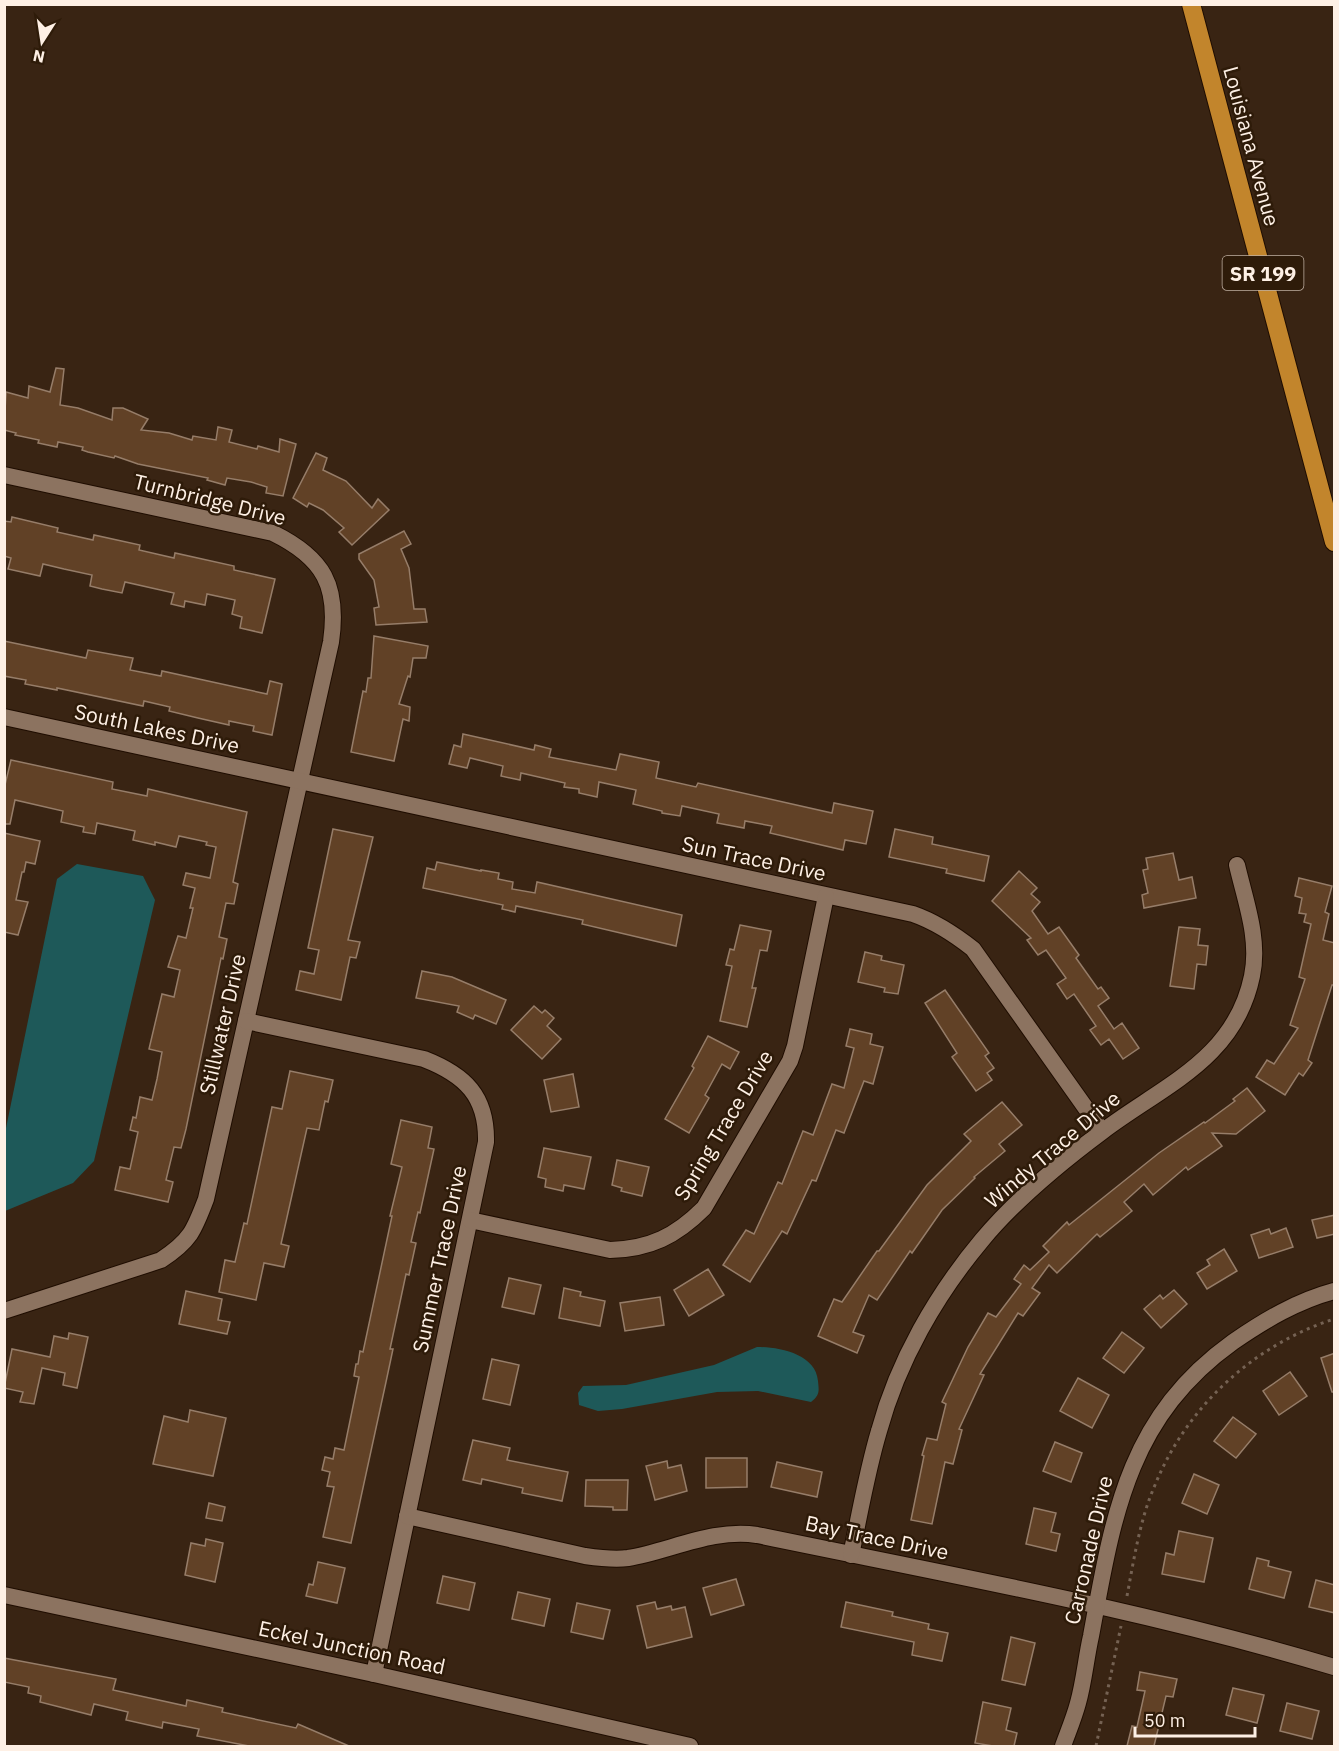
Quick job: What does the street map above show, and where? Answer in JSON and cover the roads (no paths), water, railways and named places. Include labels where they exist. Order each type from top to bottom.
[{"type":"main road","name":"Louisiana Avenue","points":[[1191,4],[1335,542]]},
{"type":"street","name":"Turnbridge Drive","points":[[4,475],[273,533],[295,544],[311,557],[325,576],[333,598],[335,619],[299,782]]},
{"type":"street","name":"South Lakes Drive","points":[[4,717],[299,782]]},
{"type":"street","name":"Sun Trace Drive","points":[[299,782],[930,920],[973,949],[1102,1131]]},
{"type":"street","name":"Stillwater Drive","points":[[4,1311],[161,1260],[180,1247],[195,1230],[206,1199],[299,782]]},
{"type":"street","name":"Windy Trace Drive","points":[[851,1555],[879,1428],[911,1348],[934,1305],[982,1239],[1009,1211],[1102,1131],[1206,1059],[1222,1042],[1236,1021],[1252,975],[1255,954],[1253,933],[1237,864]]},
{"type":"street","name":"Spring Trace Drive","points":[[470,1220],[610,1250],[625,1250],[667,1238],[690,1222],[704,1208],[790,1061],[826,896]]},
{"type":"street","name":"Summer Trace Drive","points":[[246,1021],[424,1059],[447,1068],[460,1077],[478,1098],[486,1125],[486,1142],[374,1674]]},
{"type":"street","name":"Carronade Drive","points":[[1076,1746],[1078,1703],[1118,1505],[1143,1443],[1173,1398],[1214,1356],[1254,1327],[1287,1308],[1335,1292]]},
{"type":"street","name":"Bay Trace Drive","points":[[407,1516],[607,1559],[626,1558],[730,1533],[744,1533],[1096,1606],[1248,1641],[1335,1667]]},
{"type":"street","name":"Eckel Junction Road","points":[[4,1595],[374,1674],[690,1746]]},
{"type":"street","name":"Carronade Drive","points":[[1063,1746],[1078,1703]]},
{"type":"water","points":[[77,864],[143,876],[155,900],[94,1161],[73,1183],[5,1211],[5,1133],[57,879]]},
{"type":"water","points":[[757,1347],[785,1351],[804,1358],[816,1372],[819,1390],[816,1397],[811,1402],[758,1391],[717,1392],[622,1409],[598,1411],[579,1405],[578,1393],[583,1386],[626,1385],[714,1365]]}]
